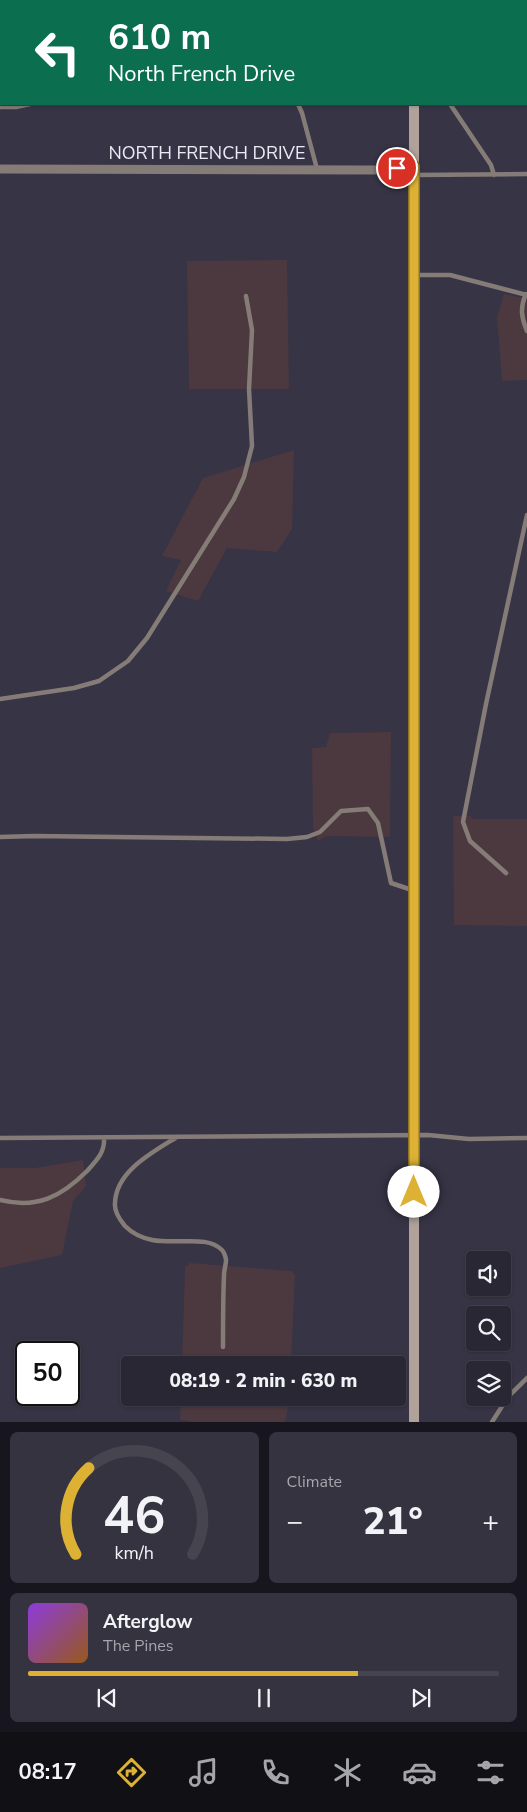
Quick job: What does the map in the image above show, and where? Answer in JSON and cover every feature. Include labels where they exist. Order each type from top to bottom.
[{"type":"main road","points":[[414,105],[412,890],[414,1422]]},
{"type":"street","name":"NORTH FRENCH DRIVE","points":[[0,170],[414,170]]},
{"type":"lane","points":[[0,107],[25,105]]},
{"type":"lane","points":[[298,105],[317,170]]},
{"type":"lane","points":[[451,105],[491,165],[494,175]]},
{"type":"lane","points":[[414,170],[494,175],[527,174]]},
{"type":"lane","points":[[414,275],[450,275],[527,294],[522,303],[522,318],[527,331]]},
{"type":"lane","points":[[0,698],[74,688],[99,680],[128,661],[147,638],[234,500],[244,477],[252,446],[249,389],[252,330],[246,296]]},
{"type":"lane","points":[[506,872],[470,842],[463,822],[527,514]]},
{"type":"lane","points":[[0,838],[34,836],[287,839],[307,837],[320,832],[341,811],[368,809],[378,823],[391,883],[412,890]]},
{"type":"lane","points":[[0,1138],[413,1135],[469,1139],[527,1138]]},
{"type":"lane","points":[[178,1136],[129,1172],[119,1183],[114,1207],[121,1222],[141,1237],[155,1242],[208,1243],[222,1250],[226,1259],[224,1272],[223,1347]]},
{"type":"lane","points":[[0,1200],[34,1203],[58,1195],[75,1183],[98,1159],[104,1147],[104,1138]]},
{"type":"lane","points":[[492,1422],[508,1397],[527,1378]]},
{"type":"shaded area","points":[[287,260],[289,389],[189,389],[187,261]]},
{"type":"shaded area","points":[[504,294],[527,299],[527,380],[502,381],[497,317]]},
{"type":"shaded area","points":[[294,450],[292,529],[277,552],[227,548],[198,601],[166,591],[181,560],[162,556],[203,478]]},
{"type":"shaded area","points":[[391,732],[390,837],[326,836],[318,841],[313,828],[312,748],[326,747],[330,733]]},
{"type":"shaded area","points":[[453,816],[470,816],[473,819],[527,819],[527,926],[454,925]]},
{"type":"shaded area","points":[[83,1160],[86,1186],[73,1201],[62,1255],[0,1268],[0,1168],[35,1168]]},
{"type":"shaded area","points":[[190,1263],[291,1271],[295,1275],[291,1356],[182,1356],[185,1267]]},
{"type":"shaded area","points":[[181,1406],[288,1406],[285,1422],[193,1422],[180,1420]]},
{"type":"route","points":[[397,168],[414,166],[412,890],[414,1192]]}]
